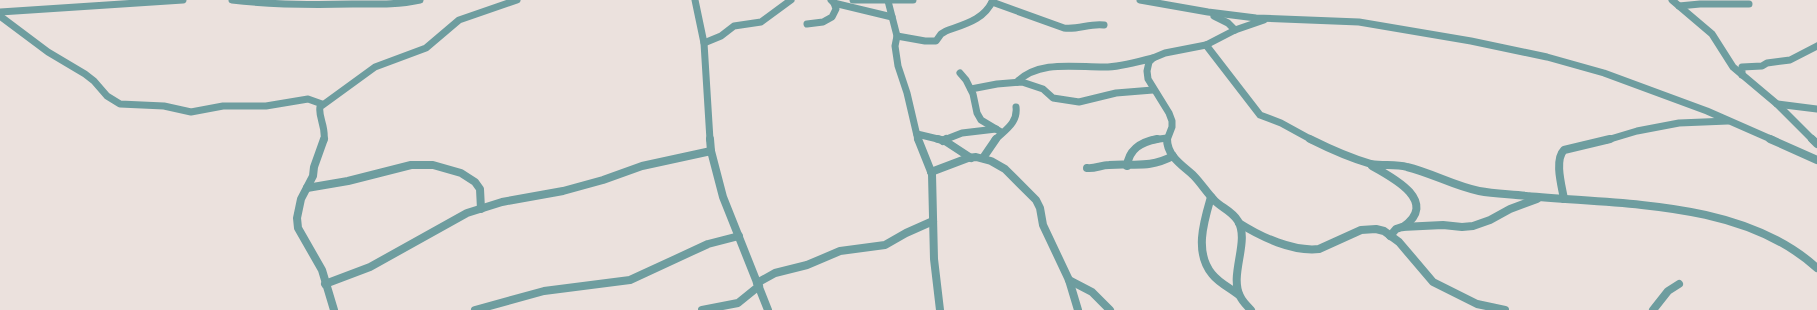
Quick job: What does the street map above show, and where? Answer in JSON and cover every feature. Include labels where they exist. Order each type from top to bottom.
[{"type":"street","points":[[0,12],[183,0]]},
{"type":"street","points":[[232,0],[301,6],[420,0]]},
{"type":"street","points":[[334,310],[322,270],[298,228],[298,210],[301,199],[313,176],[314,167],[324,139],[323,120],[319,112],[322,104],[375,67],[426,48],[459,20],[518,0]]},
{"type":"street","points":[[695,0],[704,42],[711,151],[723,197],[768,310]]},
{"type":"street","points":[[704,42],[721,36],[734,26],[761,22],[791,0]]},
{"type":"street","points":[[853,0],[913,0]]},
{"type":"street","points":[[1140,0],[1204,11],[1268,19],[1359,22],[1464,39],[1529,53],[1598,72],[1731,121],[1817,160]]},
{"type":"street","points":[[1672,0],[1712,34],[1728,62],[1777,104],[1817,144]]},
{"type":"street","points":[[888,1],[897,36],[895,55],[919,144],[931,172],[937,292],[940,310]]},
{"type":"street","points":[[897,36],[925,41],[936,41],[941,34],[946,31],[980,17],[992,1],[1020,11],[1046,23],[1066,28],[1076,29],[1093,23],[1104,25]]},
{"type":"street","points":[[832,2],[892,17]]},
{"type":"street","points":[[807,24],[821,23],[830,20],[836,8],[832,2]]},
{"type":"street","points":[[1679,6],[1700,4],[1749,4]]},
{"type":"street","points":[[1204,11],[1228,23],[1235,30]]},
{"type":"street","points":[[0,16],[48,52],[86,74],[107,96],[120,104],[164,106],[191,112],[223,106],[266,106],[308,99],[322,104]]},
{"type":"street","points":[[1017,82],[1024,74],[1039,69],[1108,67],[1153,58],[1165,53],[1190,50],[1206,45],[1235,30],[1268,19]]},
{"type":"street","points":[[1206,45],[1260,115],[1281,123],[1342,155],[1368,164],[1397,180],[1414,199],[1417,208],[1412,221],[1396,229],[1390,236]]},
{"type":"street","points":[[1742,75],[1742,66],[1762,66],[1767,63],[1790,60],[1817,46]]},
{"type":"street","points":[[1153,58],[1149,62],[1147,74],[1148,81],[1172,120],[1173,127],[1168,138],[1168,146],[1173,156],[1179,164],[1199,181],[1211,197],[1234,214],[1239,223],[1242,236],[1237,278],[1240,295]]},
{"type":"street","points":[[960,73],[971,90],[981,120],[998,131]]},
{"type":"street","points":[[971,90],[997,84],[1017,82],[1034,86],[1045,91],[1054,98],[1079,102],[1116,93],[1153,90]]},
{"type":"street","points":[[1777,104],[1817,109]]},
{"type":"street","points":[[944,140],[961,133],[998,131],[1015,121],[1017,114],[1016,107]]},
{"type":"street","points":[[1564,199],[1559,164],[1561,153],[1564,150],[1598,143],[1637,131],[1679,123],[1731,121]]},
{"type":"street","points":[[983,158],[998,131]]},
{"type":"street","points":[[917,134],[944,140],[972,158]]},
{"type":"street","points":[[1127,166],[1128,156],[1138,145],[1168,138]]},
{"type":"street","points":[[326,284],[370,267],[412,245],[457,217],[481,208],[502,202],[563,191],[603,180],[642,166],[711,151]]},
{"type":"street","points":[[1087,168],[1094,169],[1105,165],[1127,166],[1155,164],[1173,156]]},
{"type":"street","points":[[931,172],[972,158],[983,158],[1005,169],[1036,200],[1040,208],[1046,233],[1069,280],[1078,310]]},
{"type":"street","points":[[307,188],[361,179],[404,166],[428,164],[442,166],[457,172],[477,184],[479,187],[481,208]]},
{"type":"street","points":[[1368,164],[1406,167],[1479,191],[1542,198],[1596,199],[1634,203],[1716,217],[1766,235],[1794,250],[1817,268]]},
{"type":"street","points":[[1211,197],[1202,235],[1203,259],[1213,275],[1240,295],[1251,310]]},
{"type":"street","points":[[1402,227],[1438,225],[1466,227],[1490,220],[1510,209],[1532,200],[1542,198]]},
{"type":"street","points":[[702,310],[738,303],[758,285],[775,273],[807,265],[840,251],[885,245],[906,233],[933,221]]},
{"type":"street","points":[[1239,223],[1264,236],[1314,250],[1367,229],[1382,231],[1390,236],[1416,262],[1433,283],[1474,303],[1505,310]]},
{"type":"street","points":[[475,310],[544,291],[630,280],[708,244],[739,236]]},
{"type":"street","points":[[1069,280],[1090,289],[1102,299],[1110,310]]},
{"type":"street","points":[[1653,310],[1668,291],[1679,284]]}]
